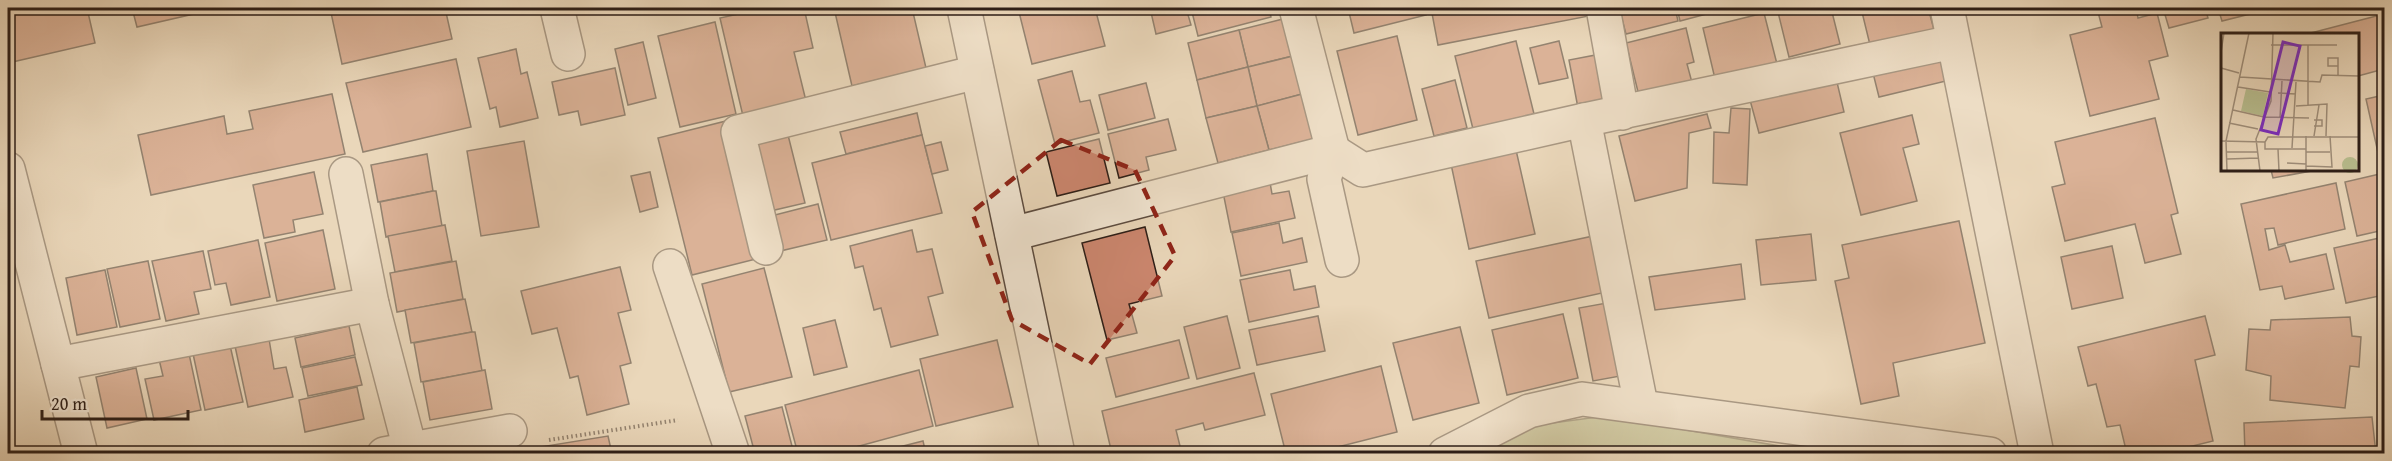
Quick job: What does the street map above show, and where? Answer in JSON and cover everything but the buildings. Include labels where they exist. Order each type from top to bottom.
[{"type":"street","points":[[557,8],[568,54]]},
{"type":"street","points":[[963,8],[1058,453]]},
{"type":"street","points":[[1296,8],[1333,152],[1324,178],[1342,260]]},
{"type":"street","points":[[1603,8],[1622,112]]},
{"type":"street","points":[[1947,8],[2037,453]]},
{"type":"street","points":[[1012,234],[1333,152],[1363,170],[1584,120],[1953,42]]},
{"type":"street","points":[[766,248],[738,132],[977,72]]},
{"type":"street","points":[[1584,120],[1641,405]]},
{"type":"street","points":[[8,169],[81,453]]},
{"type":"street","points":[[346,174],[372,304],[397,451],[510,431]]},
{"type":"street","points":[[670,266],[733,453]]},
{"type":"street","points":[[58,364],[372,304]]},
{"type":"street","points":[[1445,453],[1529,411],[1582,399],[1990,453]]},
{"type":"path","points":[[510,431],[531,443],[720,412]]},
{"type":"highlighted area","points":[[1061,140],[1135,170],[1175,256],[1090,364],[1012,320],[972,212]]},
{"type":"green space","points":[[1605,416],[1820,453],[1484,454],[1530,426]]}]
